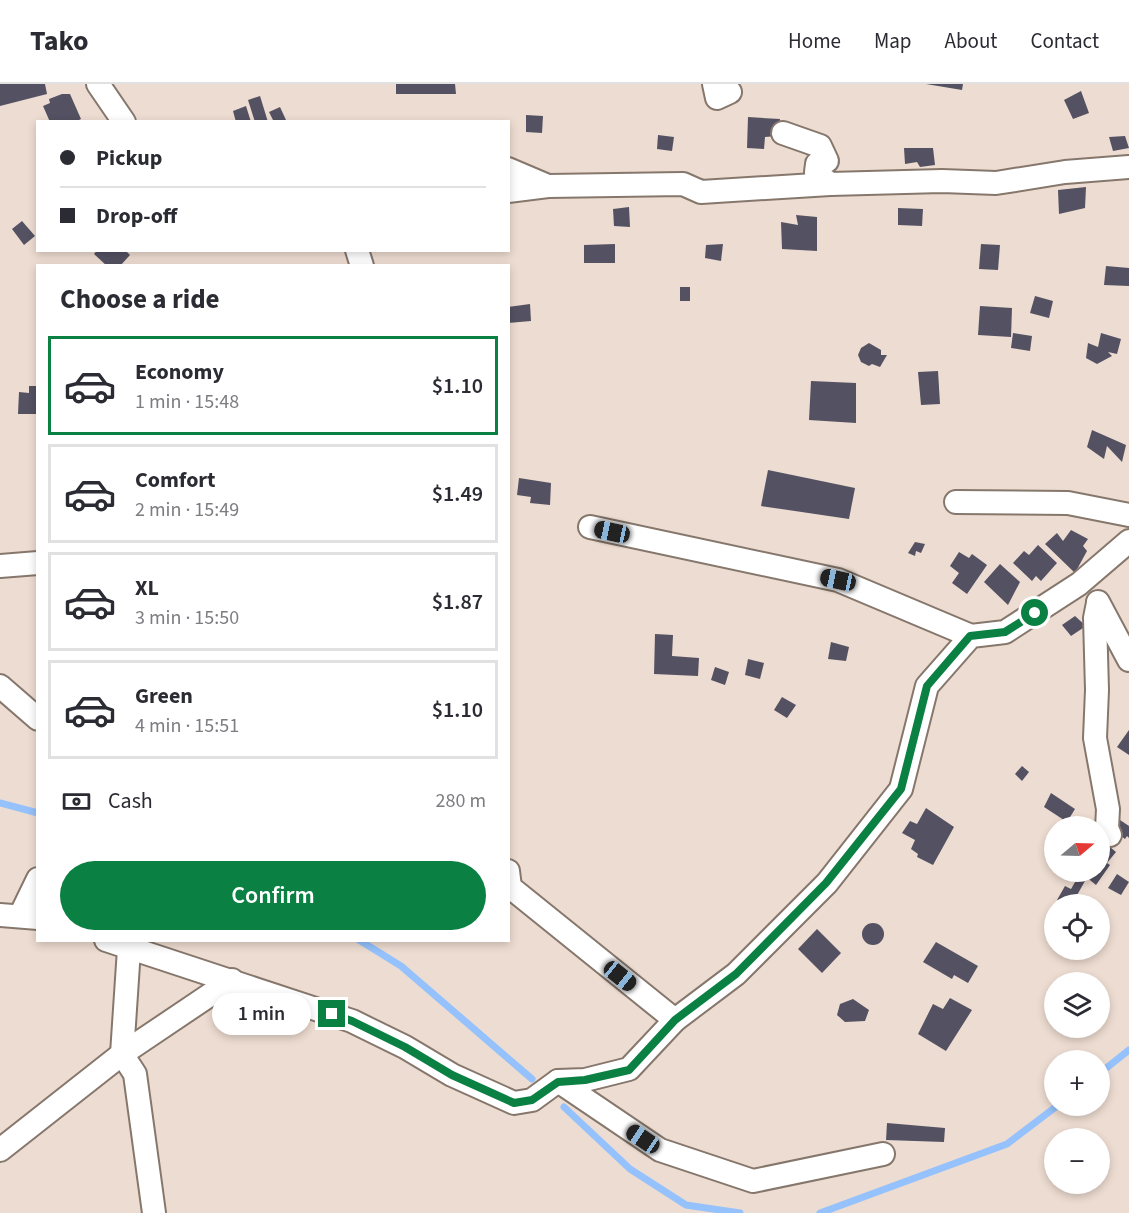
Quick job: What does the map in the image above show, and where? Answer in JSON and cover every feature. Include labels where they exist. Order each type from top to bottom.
[{"type":"street","points":[[98,84],[123,120]]},
{"type":"street","points":[[783,133],[820,147],[827,161],[817,164],[816,172],[830,184]]},
{"type":"street","points":[[510,191],[548,186],[683,184],[701,192],[830,184],[942,181],[996,183],[1065,172],[1129,168]]},
{"type":"street","points":[[510,170],[548,186]]},
{"type":"street","points":[[956,502],[1068,503],[1129,515]]},
{"type":"street","points":[[590,527],[838,580],[970,636],[1005,632],[1079,584],[1122,547]]},
{"type":"street","points":[[1108,816],[1095,738],[1097,690],[1095,618],[1099,589],[1122,547]]},
{"type":"street","points":[[0,566],[36,563]]},
{"type":"street","points":[[1098,603],[1129,660]]},
{"type":"street","points":[[111,942],[352,1021],[405,1047],[452,1075],[514,1103],[532,1100],[558,1082],[585,1080],[629,1070],[675,1020],[736,974],[826,883],[901,789],[927,686],[970,636]]},
{"type":"street","points":[[0,686],[36,717]]},
{"type":"street","points":[[19,916],[36,883]]},
{"type":"street","points":[[510,883],[675,1020]]},
{"type":"street","points":[[129,949],[122,1054],[135,1074],[154,1213]]},
{"type":"street","points":[[0,1150],[122,1054],[232,980]]},
{"type":"street","points":[[558,1082],[660,1150],[753,1181],[883,1154]]},
{"type":"building","points":[[0,84],[45,84],[47,94],[0,106]]},
{"type":"building","points":[[396,84],[455,84],[456,94],[396,94]]},
{"type":"building","points":[[926,84],[963,84],[962,90]]},
{"type":"building","points":[[1081,91],[1089,113],[1073,119],[1064,100]]},
{"type":"building","points":[[62,94],[70,94],[81,119],[49,120],[43,106],[50,103],[49,99]]},
{"type":"building","points":[[260,96],[267,120],[254,120],[248,100]]},
{"type":"building","points":[[246,106],[250,120],[235,120],[233,111]]},
{"type":"building","points":[[280,107],[286,120],[273,120],[269,112]]},
{"type":"building","points":[[526,115],[543,116],[542,133],[526,132]]},
{"type":"building","points":[[748,117],[780,119],[778,136],[765,137],[764,149],[747,148]]},
{"type":"building","points":[[658,135],[674,137],[672,151],[657,149]]},
{"type":"building","points":[[1125,136],[1129,148],[1113,151],[1109,137]]},
{"type":"building","points":[[904,148],[933,148],[935,165],[920,167],[917,162],[905,164]]},
{"type":"building","points":[[1086,187],[1085,208],[1059,214],[1058,190]]},
{"type":"building","points":[[629,207],[630,227],[614,226],[613,209]]},
{"type":"building","points":[[898,208],[923,209],[922,226],[898,225]]},
{"type":"building","points":[[796,215],[817,217],[817,251],[782,249],[781,222],[798,225]]},
{"type":"building","points":[[22,221],[35,236],[24,245],[12,229]]},
{"type":"building","points":[[615,244],[615,263],[584,263],[584,245]]},
{"type":"building","points":[[723,244],[721,261],[705,258],[706,245]]},
{"type":"building","points":[[981,244],[1000,245],[998,270],[979,269]]},
{"type":"building","points":[[96,252],[127,252],[130,255],[122,264],[105,264],[94,254]]},
{"type":"building","points":[[1106,266],[1129,268],[1129,286],[1104,285]]},
{"type":"building","points":[[680,287],[690,287],[690,301],[680,301]]},
{"type":"building","points":[[1035,296],[1053,301],[1049,318],[1030,313]]},
{"type":"building","points":[[530,304],[531,321],[510,323],[510,307]]},
{"type":"building","points":[[980,306],[1012,308],[1011,337],[978,335]]},
{"type":"building","points":[[1013,333],[1032,336],[1030,351],[1011,348]]},
{"type":"building","points":[[1101,333],[1121,339],[1117,354],[1108,352],[1112,356],[1097,364],[1086,358],[1088,343],[1098,347]]},
{"type":"building","points":[[869,343],[881,350],[881,355],[887,355],[880,367],[872,364],[869,366],[861,362],[858,355],[861,348]]},
{"type":"building","points":[[938,371],[940,404],[921,405],[918,372]]},
{"type":"building","points":[[811,381],[856,383],[856,423],[809,420]]},
{"type":"building","points":[[29,386],[36,386],[36,414],[18,414],[19,392],[29,393]]},
{"type":"building","points":[[1092,430],[1126,445],[1122,462],[1107,446],[1104,459],[1087,447]]},
{"type":"building","points":[[768,470],[855,488],[849,519],[761,506]]},
{"type":"building","points":[[519,478],[551,483],[550,505],[530,503],[531,497],[517,495]]},
{"type":"building","points":[[1071,530],[1088,539],[1083,546],[1087,551],[1075,573],[1045,544],[1057,533],[1063,541]]},
{"type":"building","points":[[915,542],[925,544],[921,553],[916,551],[915,556],[908,553]]},
{"type":"building","points":[[1038,545],[1057,563],[1041,581],[1036,576],[1032,581],[1013,563],[1024,551],[1029,555]]},
{"type":"building","points":[[959,552],[969,558],[972,554],[987,565],[967,594],[952,583],[959,573],[950,566]]},
{"type":"building","points":[[1000,564],[1020,582],[1008,605],[984,582]]},
{"type":"building","points":[[1075,616],[1086,626],[1071,636],[1062,625]]},
{"type":"building","points":[[655,634],[673,635],[672,656],[699,658],[698,676],[654,674]]},
{"type":"building","points":[[831,642],[849,647],[846,661],[828,659]]},
{"type":"building","points":[[748,659],[764,663],[760,679],[745,675]]},
{"type":"building","points":[[715,667],[729,672],[725,685],[711,680]]},
{"type":"building","points":[[782,697],[796,705],[787,718],[774,710]]},
{"type":"building","points":[[1129,730],[1129,755],[1117,747]]},
{"type":"building","points":[[1022,766],[1029,772],[1022,781],[1015,774]]},
{"type":"building","points":[[1051,793],[1075,809],[1071,816],[1058,816],[1044,807]]},
{"type":"building","points":[[926,808],[954,827],[933,865],[917,857],[918,854],[911,849],[915,840],[902,833],[910,821],[917,824]]},
{"type":"building","points":[[1120,820],[1129,826],[1129,838],[1127,836],[1125,839],[1113,830]]},
{"type":"building","points":[[1110,847],[1116,852],[1110,859]]},
{"type":"building","points":[[1117,874],[1129,882],[1121,895],[1108,888]]},
{"type":"building","points":[[1075,882],[1084,882],[1078,894],[1060,894],[1065,886],[1071,889]]},
{"type":"building","points":[[873,923],[881,926],[884,934],[881,942],[873,945],[865,942],[862,934],[865,926]]},
{"type":"building","points":[[817,929],[841,953],[822,973],[798,949]]},
{"type":"building","points":[[936,942],[978,966],[968,983],[954,975],[952,979],[923,962]]},
{"type":"building","points":[[950,998],[972,1010],[946,1051],[918,1034],[933,1004],[943,1009]]},
{"type":"building","points":[[853,999],[869,1010],[865,1021],[845,1022],[837,1015],[840,1004]]},
{"type":"building","points":[[887,1123],[945,1128],[944,1142],[886,1140]]},
{"type":"waterway","points":[[0,803],[36,812]]},
{"type":"waterway","points":[[362,942],[401,966],[532,1079]]},
{"type":"waterway","points":[[1110,1065],[1129,1050]]},
{"type":"waterway","points":[[564,1107],[630,1169],[686,1205],[740,1213]]},
{"type":"waterway","points":[[820,1213],[1007,1144],[1044,1116]]},
{"type":"route","points":[[332,1014],[352,1021],[405,1047],[452,1075],[514,1103],[532,1100],[558,1082],[585,1080],[629,1070],[675,1020],[736,974],[839,868],[901,789],[927,686],[970,636],[1005,632],[1035,613]]}]
